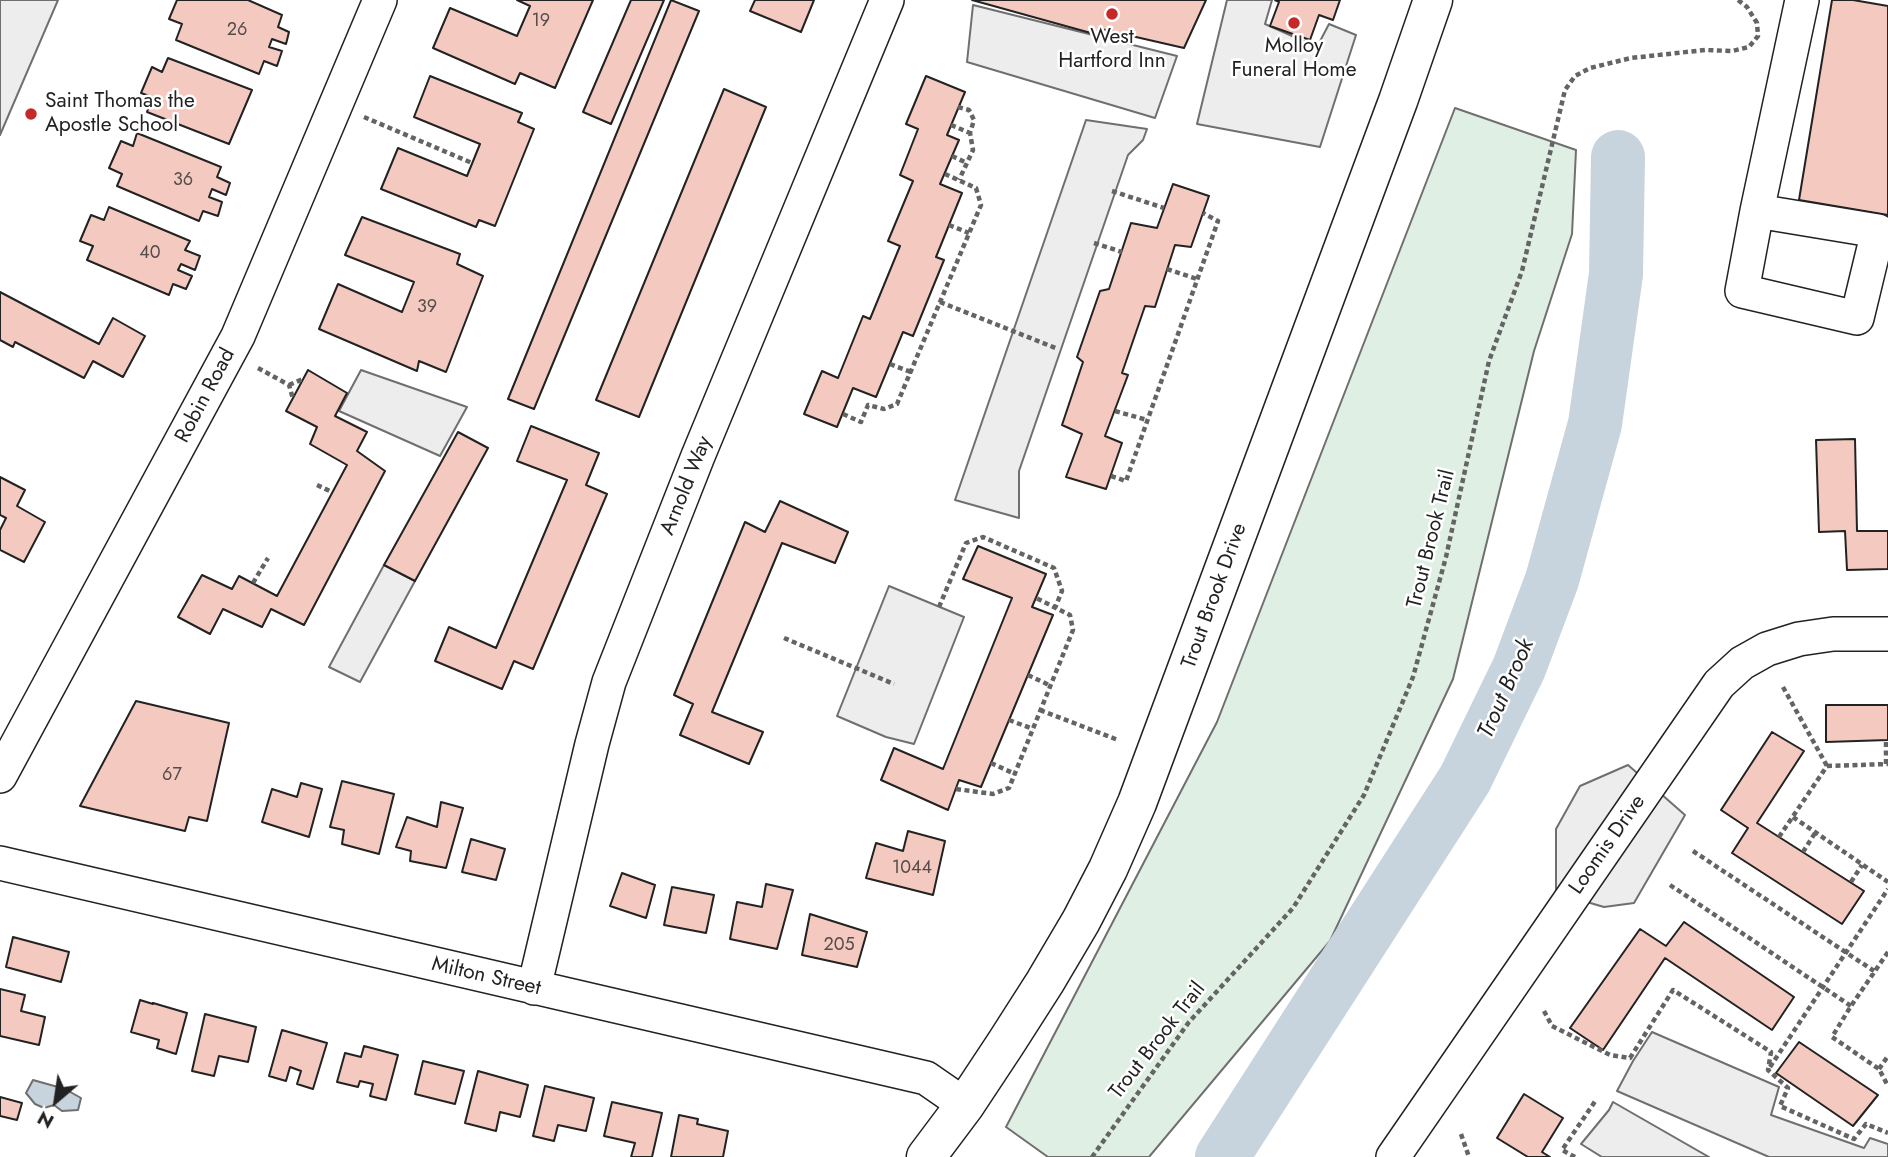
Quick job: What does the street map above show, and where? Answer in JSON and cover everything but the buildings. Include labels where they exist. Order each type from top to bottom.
[{"type":"main road","name":"Trout Brook Drive","points":[[926,1157],[1006,1043],[1080,921],[1108,869],[1137,803],[1433,0]]},
{"type":"street","name":"Robin Road","points":[[0,776],[238,336],[380,0]]},
{"type":"street","name":"Arnold Way","points":[[534,988],[608,682],[698,456],[887,0]]},
{"type":"street","points":[[1757,211],[1883,232],[1857,318],[1742,291],[1757,211],[1802,0]]},
{"type":"street","name":"Loomis Drive","points":[[1393,1157],[1719,684],[1742,663],[1767,649],[1799,639],[1833,634],[1888,634]]},
{"type":"street","name":"Milton Street","points":[[0,863],[926,1078],[965,1105]]},
{"type":"path","name":"Trout Brook Trail","points":[[1092,1157],[1189,1022],[1293,908],[1364,795],[1413,677],[1446,557],[1489,362],[1522,271],[1565,90],[1575,76],[1590,68],[1631,58],[1705,50],[1732,51],[1749,47],[1758,36],[1757,23],[1746,6],[1738,0]]},
{"type":"path","points":[[958,107],[969,110],[974,120],[970,133],[973,149],[960,180]]},
{"type":"path","points":[[363,117],[472,163]]},
{"type":"path","points":[[951,125],[970,133]]},
{"type":"path","points":[[952,156],[967,163]]},
{"type":"path","points":[[843,414],[861,422],[868,405],[884,409],[897,404],[911,372],[981,205],[976,188],[945,174]]},
{"type":"path","points":[[1112,191],[1164,208]]},
{"type":"path","points":[[1111,475],[1126,481],[1218,220],[1203,213]]},
{"type":"path","points":[[948,225],[969,233]]},
{"type":"path","points":[[1094,243],[1122,252]]},
{"type":"path","points":[[1167,269],[1197,279]]},
{"type":"path","points":[[940,302],[1058,349]]},
{"type":"path","points":[[890,363],[911,372]]},
{"type":"path","points":[[258,368],[289,385],[293,399]]},
{"type":"path","points":[[289,385],[303,379]]},
{"type":"path","points":[[1115,411],[1147,420]]},
{"type":"path","points":[[317,485],[332,492]]},
{"type":"path","points":[[939,607],[966,543],[983,537],[1054,568],[1062,591],[1055,608]]},
{"type":"path","points":[[253,583],[268,558]]},
{"type":"path","points":[[956,789],[993,794],[1009,788],[1015,774],[1073,629],[1070,615],[1035,598]]},
{"type":"path","points":[[784,638],[894,684]]},
{"type":"path","points":[[1028,675],[1051,685]]},
{"type":"path","points":[[1783,687],[1827,766]]},
{"type":"path","points":[[1040,710],[1118,740]]},
{"type":"path","points":[[1009,720],[1033,729]]},
{"type":"path","points":[[1827,766],[1887,764],[1886,740]]},
{"type":"path","points":[[991,763],[1015,774]]},
{"type":"path","points":[[1779,837],[1827,766]]},
{"type":"path","points":[[1793,817],[1888,882]]},
{"type":"path","points":[[1803,852],[1815,833]]},
{"type":"path","points":[[1693,851],[1874,971]]},
{"type":"path","points":[[1851,882],[1862,865]]},
{"type":"path","points":[[1670,885],[1851,1006]]},
{"type":"path","points":[[1768,1070],[1888,889]]},
{"type":"path","points":[[1888,952],[1832,1037],[1879,1069],[1888,1086]]},
{"type":"path","points":[[1544,1011],[1552,1026],[1610,1055],[1630,1058],[1673,990],[1771,1052],[1768,1070]]},
{"type":"path","points":[[1879,1069],[1888,1056]]},
{"type":"path","points":[[1768,1070],[1788,1088],[1780,1106],[1854,1139],[1866,1124],[1888,1133]]},
{"type":"path","points":[[1575,1157],[1562,1150],[1595,1100]]},
{"type":"path","points":[[1461,1134],[1469,1157]]},
{"type":"green space","points":[[1455,108],[1576,150],[1572,234],[1534,351],[1453,679],[1330,941],[1149,1157],[1048,1157],[1006,1127],[1217,722]]},
{"type":"shaded area","points":[[0,0],[58,0],[0,135]]},
{"type":"shaded area","points":[[1227,0],[1272,0],[1265,24],[1317,47],[1329,24],[1356,35],[1320,147],[1197,124]]},
{"type":"shaded area","points":[[973,5],[1177,56],[1155,118],[967,62]]},
{"type":"shaded area","points":[[1086,120],[1147,129],[1143,140],[1128,155],[1019,471],[1019,518],[955,500]]},
{"type":"shaded area","points":[[361,370],[467,407],[440,456],[339,411]]},
{"type":"shaded area","points":[[384,565],[415,581],[360,682],[329,667]]},
{"type":"shaded area","points":[[889,586],[964,617],[914,744],[886,737],[837,716]]},
{"type":"shaded area","points":[[1628,765],[1685,815],[1634,903],[1604,907],[1556,893],[1556,829],[1580,786]]},
{"type":"shaded area","points":[[1652,1032],[1779,1087],[1771,1115],[1864,1148],[1870,1138],[1888,1144],[1888,1157],[1769,1157],[1617,1091]]},
{"type":"shaded area","points":[[33,1080],[65,1089],[81,1098],[78,1110],[62,1111],[54,1105],[44,1108],[35,1104],[26,1093]]},
{"type":"shaded area","points":[[1613,1102],[1709,1157],[1602,1157],[1581,1144]]},
{"type":"waterway","name":"Trout Brook","points":[[1222,1157],[1465,779],[1519,668],[1552,580],[1595,424],[1616,274],[1618,157]]},
{"type":"place","name":"West Hartford Inn","points":[[1112,14]]},
{"type":"place","name":"Molloy Funeral Home","points":[[1294,23]]},
{"type":"place","name":"Saint Thomas the Apostle School","points":[[31,114]]}]
